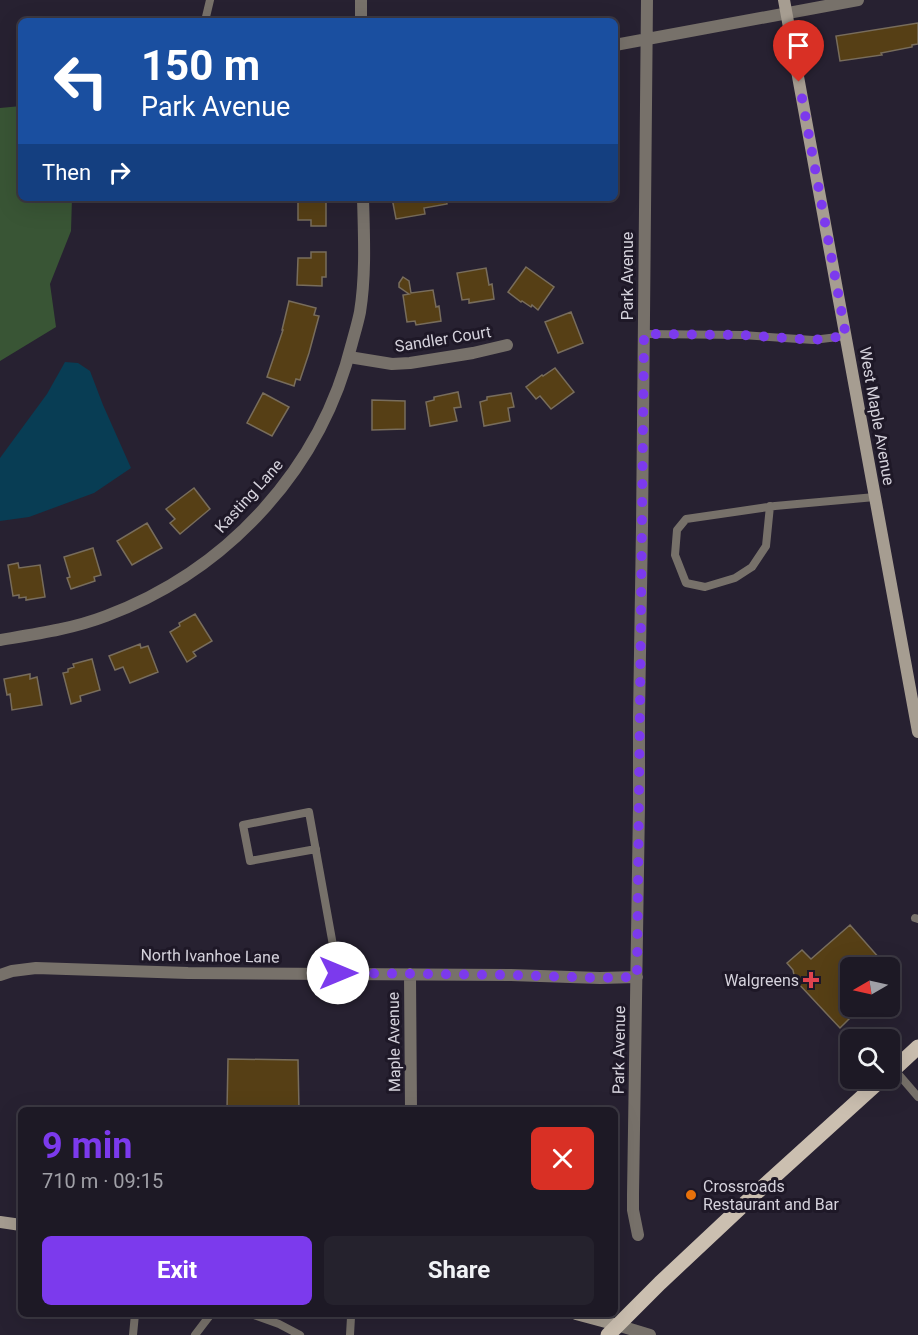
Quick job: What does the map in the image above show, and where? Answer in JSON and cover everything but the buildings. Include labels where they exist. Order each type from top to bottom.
[{"type":"main road","name":"West Maple Avenue","points":[[784,0],[918,732]]},
{"type":"main road","points":[[900,1063],[918,1047]]},
{"type":"main road","points":[[583,1317],[613,1330],[756,1193],[871,1089]]},
{"type":"main road","points":[[0,1222],[18,1225]]},
{"type":"street","points":[[361,0],[361,18]]},
{"type":"street","name":"Park Avenue","points":[[638,1235],[633,1210],[633,1194],[647,0]]},
{"type":"street","points":[[618,44],[858,0]]},
{"type":"street","name":"Kasting Lane","points":[[0,640],[49,632],[104,617],[170,586],[213,557],[250,525],[290,479],[313,443],[330,409],[349,357],[360,313],[364,268],[363,201]]},
{"type":"street","name":"Sandler Court","points":[[349,357],[392,364],[410,363],[507,345]]},
{"type":"street","name":"North Ivanhoe Lane","points":[[0,975],[36,968],[188,973],[637,977]]},
{"type":"street","name":"Maple Avenue","points":[[410,974],[411,1107]]},
{"type":"street","points":[[613,1330],[650,1335]]},
{"type":"lane","points":[[206,18],[210,0]]},
{"type":"lane","points":[[644,334],[742,335],[813,340],[846,336]]},
{"type":"lane","points":[[770,506],[766,546],[752,567],[735,578],[705,587],[686,583],[675,555],[677,530],[686,519],[770,506],[875,497]]},
{"type":"lane","points":[[316,849],[250,861],[243,825],[309,812],[316,849],[338,973]]},
{"type":"lane","points":[[900,1082],[918,1097]]},
{"type":"lane","points":[[134,1335],[135,1317]]},
{"type":"lane","points":[[195,1335],[209,1317]]},
{"type":"lane","points":[[259,1317],[300,1335]]},
{"type":"lane","points":[[350,1335],[351,1317]]},
{"type":"green space","points":[[18,106],[18,201],[72,201],[71,231],[50,284],[56,327],[0,361],[0,108]]},
{"type":"water","points":[[65,362],[78,363],[90,371],[131,468],[94,493],[29,517],[0,521],[0,458],[47,394]]},
{"type":"place","name":"Walgreens","points":[[811,980]]},
{"type":"place","name":"Crossroads Restaurant and Bar","points":[[691,1195]]},
{"type":"route","points":[[338,973],[637,977],[644,334],[742,335],[813,340],[846,336],[799,82]]}]
